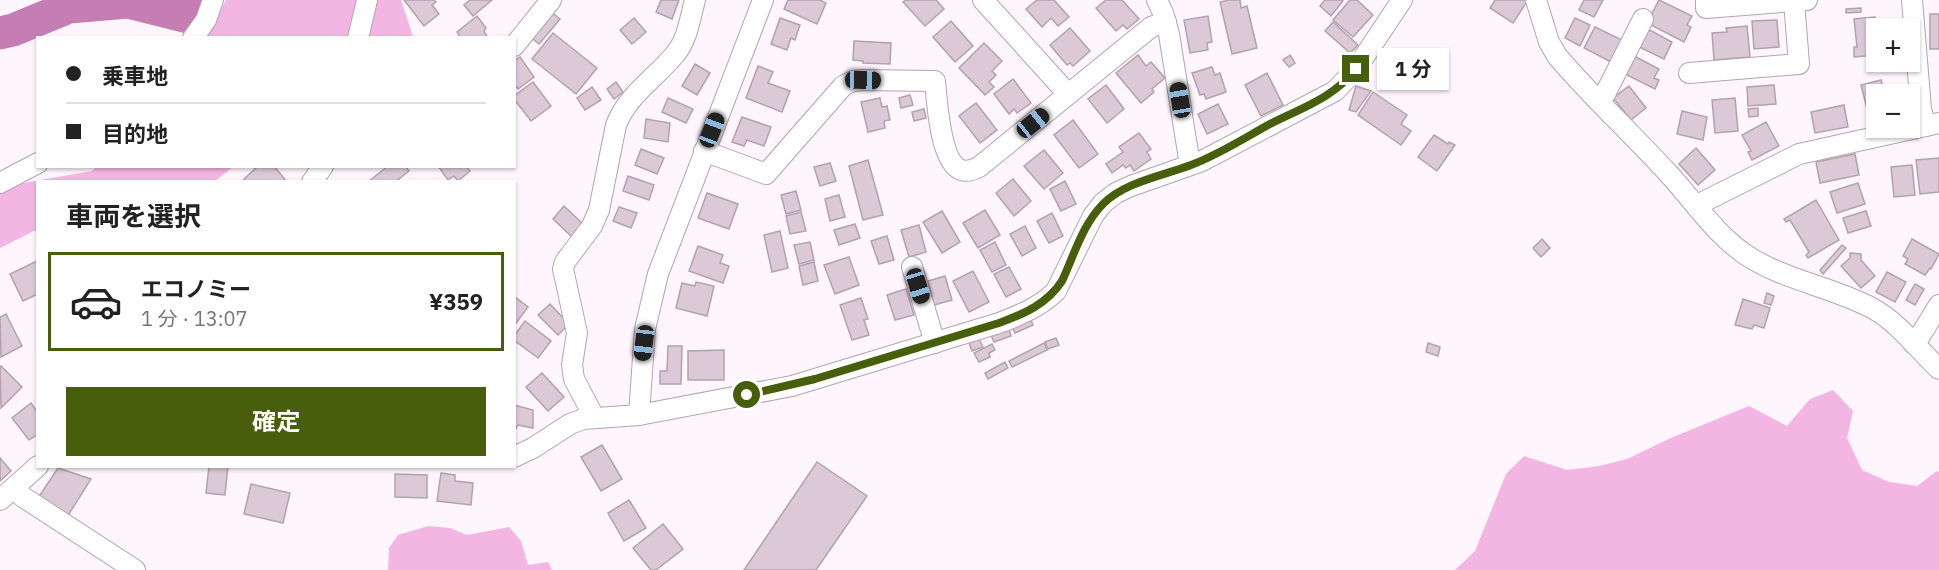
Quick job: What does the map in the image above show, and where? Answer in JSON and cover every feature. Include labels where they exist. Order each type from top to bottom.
[{"type":"street","points":[[194,36],[206,20],[213,0]]},
{"type":"street","points":[[358,36],[367,0]]},
{"type":"street","points":[[516,44],[551,0]]},
{"type":"street","points":[[594,417],[572,372],[577,333],[564,276],[565,262],[592,226],[599,210],[615,125],[620,113],[627,102],[682,44],[695,0]]},
{"type":"street","points":[[639,415],[644,339],[653,292],[667,248],[763,0]]},
{"type":"street","points":[[983,0],[1068,94]]},
{"type":"street","points":[[1157,0],[1166,22],[1190,165]]},
{"type":"street","points":[[516,455],[533,448],[570,424],[594,417],[639,415],[792,386],[1012,318],[1047,299],[1062,281],[1089,223],[1103,203],[1131,186],[1190,165],[1335,91],[1356,69],[1402,0]]},
{"type":"street","points":[[1536,0],[1549,42],[1557,56],[1668,172],[1727,240],[1746,255],[1767,266],[1874,309],[1897,327],[1939,369]]},
{"type":"street","points":[[1689,73],[1799,64],[1801,0],[1706,8],[1706,0]]},
{"type":"street","points":[[1697,207],[1798,154],[1932,124],[1921,109],[1912,0]]},
{"type":"street","points":[[1599,101],[1604,96],[1643,19]]},
{"type":"street","points":[[704,151],[766,174],[843,86],[853,81],[863,80],[935,81],[940,129],[948,155],[952,164],[960,170],[970,171],[979,167],[1151,27],[1166,22]]},
{"type":"street","points":[[0,183],[36,164]]},
{"type":"street","points":[[912,267],[935,343]]},
{"type":"street","points":[[1913,343],[1920,336],[1939,305]]},
{"type":"street","points":[[8,494],[36,468]]},
{"type":"street","points":[[8,494],[23,497],[135,570]]},
{"type":"shaded area","points":[[226,0],[401,0],[413,36],[205,36]]},
{"type":"shaded area","points":[[95,168],[232,168],[216,180],[41,180],[92,171]]},
{"type":"shaded area","points":[[36,181],[36,231],[0,248],[0,193],[18,184]]},
{"type":"shaded area","points":[[1833,390],[1853,411],[1847,438],[1862,470],[1889,482],[1917,486],[1937,471],[1939,472],[1939,570],[1455,570],[1475,551],[1506,474],[1524,456],[1567,470],[1599,466],[1627,459],[1673,437],[1749,406],[1787,426],[1810,399]]},
{"type":"shaded area","points":[[428,526],[450,528],[467,535],[509,527],[521,541],[528,565],[548,562],[552,570],[388,570],[389,548],[398,535]]},
{"type":"building","points":[[404,0],[434,0],[436,2],[432,5],[439,14],[424,26]]},
{"type":"building","points":[[470,0],[492,0],[473,16],[464,5]]},
{"type":"building","points":[[661,0],[679,0],[672,19],[656,12]]},
{"type":"building","points":[[788,0],[820,0],[826,3],[817,24],[784,9]]},
{"type":"building","points":[[906,0],[936,0],[944,9],[925,26],[903,2]]},
{"type":"building","points":[[1037,0],[1054,0],[1069,17],[1058,26],[1051,18],[1042,27],[1026,9]]},
{"type":"building","points":[[1106,0],[1122,0],[1139,19],[1127,29],[1123,25],[1116,31],[1096,8]]},
{"type":"building","points":[[1240,0],[1241,8],[1247,6],[1257,48],[1232,54],[1220,2]]},
{"type":"building","points":[[1325,0],[1343,1],[1331,16],[1320,6]]},
{"type":"building","points":[[1350,0],[1357,0],[1373,15],[1353,37],[1333,20]]},
{"type":"building","points":[[1495,0],[1528,0],[1513,23],[1490,8]]},
{"type":"building","points":[[1584,0],[1603,0],[1594,17],[1579,10]]},
{"type":"building","points":[[1659,0],[1692,16],[1687,25],[1691,27],[1684,42],[1647,23]]},
{"type":"building","points":[[1861,8],[1861,12],[1846,13],[1846,9]]},
{"type":"building","points":[[550,11],[560,19],[539,44],[528,35]]},
{"type":"building","points":[[1930,14],[1939,14],[1939,49],[1930,49]]},
{"type":"building","points":[[477,16],[486,28],[484,31],[487,36],[460,36],[457,32]]},
{"type":"building","points":[[1208,16],[1212,42],[1207,43],[1208,50],[1190,53],[1184,20]]},
{"type":"building","points":[[1875,17],[1866,18],[1866,56],[1854,57],[1854,47],[1857,47],[1854,19]]},
{"type":"building","points":[[634,18],[646,32],[632,44],[620,30]]},
{"type":"building","points":[[780,18],[800,25],[795,40],[791,38],[787,50],[771,44]]},
{"type":"building","points":[[1575,18],[1590,25],[1580,46],[1565,38]]},
{"type":"building","points":[[1777,20],[1779,47],[1754,49],[1752,21]]},
{"type":"building","points":[[951,21],[973,46],[955,62],[933,37]]},
{"type":"building","points":[[1333,22],[1358,45],[1350,53],[1325,31]]},
{"type":"building","points":[[1747,26],[1750,57],[1714,60],[1712,33],[1727,32],[1726,28]]},
{"type":"building","points":[[1595,27],[1624,41],[1613,63],[1584,48]]},
{"type":"building","points":[[1644,27],[1672,42],[1664,59],[1635,45]]},
{"type":"building","points":[[1070,28],[1090,51],[1073,66],[1070,63],[1067,65],[1050,45]]},
{"type":"building","points":[[553,33],[597,68],[576,94],[532,59]]},
{"type":"building","points":[[854,41],[891,43],[890,64],[863,63],[863,61],[853,60]]},
{"type":"building","points":[[984,43],[1002,61],[992,71],[996,75],[989,82],[994,87],[985,95],[959,68]]},
{"type":"building","points":[[1138,55],[1146,66],[1151,62],[1165,78],[1141,103],[1116,73]]},
{"type":"building","points":[[1290,55],[1295,63],[1289,67],[1283,60]]},
{"type":"building","points":[[1634,56],[1659,69],[1654,78],[1659,80],[1655,89],[1625,74]]},
{"type":"building","points":[[520,57],[534,77],[518,89],[516,86],[516,60]]},
{"type":"building","points":[[695,64],[710,73],[697,95],[682,86]]},
{"type":"building","points":[[758,66],[773,72],[768,83],[790,91],[782,112],[746,98]]},
{"type":"building","points":[[1212,67],[1215,75],[1220,73],[1226,92],[1206,99],[1204,94],[1200,95],[1192,73]]},
{"type":"building","points":[[1267,73],[1283,105],[1261,116],[1245,85]]},
{"type":"building","points":[[1013,79],[1031,103],[1017,113],[1014,109],[1009,114],[994,94]]},
{"type":"building","points":[[1881,80],[1882,84],[1866,84],[1866,105],[1861,85]]},
{"type":"building","points":[[533,82],[551,106],[531,121],[516,102],[516,95]]},
{"type":"building","points":[[616,82],[623,92],[614,99],[607,89]]},
{"type":"building","points":[[1106,85],[1124,109],[1107,123],[1088,99]]},
{"type":"building","points":[[1774,85],[1776,104],[1748,106],[1747,87]]},
{"type":"building","points":[[1356,86],[1371,91],[1356,112],[1349,110]]},
{"type":"building","points":[[1629,86],[1646,108],[1631,120],[1613,98]]},
{"type":"building","points":[[592,87],[601,100],[585,110],[577,98]]},
{"type":"building","points":[[1373,92],[1407,115],[1401,124],[1411,131],[1401,145],[1358,115]]},
{"type":"building","points":[[910,95],[913,105],[901,108],[899,98]]},
{"type":"building","points":[[668,98],[693,109],[686,123],[662,112]]},
{"type":"building","points":[[880,98],[882,107],[887,106],[890,120],[884,121],[885,128],[868,132],[861,102]]},
{"type":"building","points":[[1735,98],[1738,131],[1715,133],[1712,100]]},
{"type":"building","points":[[976,103],[997,130],[980,143],[959,116]]},
{"type":"building","points":[[1218,104],[1228,124],[1207,134],[1198,114]]},
{"type":"building","points":[[1844,105],[1848,127],[1815,133],[1811,112]]},
{"type":"building","points":[[1758,108],[1758,116],[1749,117],[1748,109]]},
{"type":"building","points":[[924,109],[926,118],[914,121],[912,112]]},
{"type":"building","points":[[1682,111],[1707,117],[1703,140],[1677,134]]},
{"type":"building","points":[[742,117],[771,127],[764,146],[747,140],[744,146],[732,142]]},
{"type":"building","points":[[646,119],[670,123],[668,142],[644,138]]},
{"type":"building","points":[[1073,120],[1098,154],[1079,168],[1054,135]]},
{"type":"building","points":[[1766,122],[1779,146],[1752,160],[1748,152],[1751,151],[1742,135]]},
{"type":"building","points":[[1139,133],[1151,149],[1147,152],[1151,159],[1134,171],[1130,165],[1126,168],[1123,165],[1112,173],[1106,164],[1123,152],[1119,147]]},
{"type":"building","points":[[1434,135],[1448,144],[1449,142],[1455,145],[1437,171],[1418,157]]},
{"type":"building","points":[[1696,148],[1715,170],[1698,185],[1679,164]]},
{"type":"building","points":[[641,149],[664,158],[657,174],[635,165]]},
{"type":"building","points":[[1044,150],[1063,173],[1044,189],[1024,166]]},
{"type":"building","points":[[1855,154],[1859,175],[1820,183],[1816,162]]},
{"type":"building","points":[[1939,158],[1939,192],[1920,194],[1916,160]]},
{"type":"building","points":[[868,160],[883,215],[863,220],[849,166]]},
{"type":"building","points":[[830,163],[836,181],[820,186],[814,167]]},
{"type":"building","points":[[1912,165],[1915,195],[1894,197],[1891,167]]},
{"type":"building","points":[[256,168],[276,168],[285,180],[245,180]]},
{"type":"building","points":[[386,168],[407,168],[409,171],[398,180],[370,180]]},
{"type":"building","points":[[439,168],[468,168],[470,171],[459,180],[454,176],[448,180]]},
{"type":"building","points":[[628,176],[654,185],[649,200],[623,191]]},
{"type":"building","points":[[1013,179],[1031,201],[1014,216],[996,193]]},
{"type":"building","points":[[1065,181],[1076,204],[1061,211],[1050,189]]},
{"type":"building","points":[[1858,183],[1865,204],[1837,213],[1830,192]]},
{"type":"building","points":[[796,191],[801,210],[786,214],[781,195]]},
{"type":"building","points":[[707,193],[738,204],[729,229],[698,218]]},
{"type":"building","points":[[839,195],[845,217],[830,221],[825,199]]},
{"type":"building","points":[[1816,200],[1839,240],[1808,258],[1806,255],[1809,252],[1790,220],[1786,222],[1784,219]]},
{"type":"building","points":[[564,206],[583,224],[572,237],[553,219]]},
{"type":"building","points":[[619,207],[637,213],[631,228],[613,221]]},
{"type":"building","points":[[985,210],[1000,235],[978,248],[963,223]]},
{"type":"building","points":[[942,211],[960,242],[942,253],[923,222]]},
{"type":"building","points":[[1866,211],[1871,226],[1848,233],[1843,218]]},
{"type":"building","points":[[801,212],[806,231],[790,234],[786,216]]},
{"type":"building","points":[[1052,213],[1063,236],[1049,243],[1037,221]]},
{"type":"building","points":[[855,224],[860,238],[839,245],[834,230]]},
{"type":"building","points":[[919,225],[926,252],[909,257],[901,230]]},
{"type":"building","points":[[1025,226],[1036,248],[1022,256],[1010,234]]},
{"type":"building","points":[[780,231],[788,268],[772,272],[764,235]]},
{"type":"building","points":[[887,236],[894,260],[879,264],[871,241]]},
{"type":"building","points":[[1542,239],[1550,248],[1541,257],[1533,248]]},
{"type":"building","points":[[1912,239],[1939,254],[1925,275],[1905,264],[1908,259],[1903,256]]},
{"type":"building","points":[[810,242],[814,260],[799,264],[794,245]]},
{"type":"building","points":[[995,242],[1006,265],[992,272],[980,250]]},
{"type":"building","points":[[1842,245],[1846,248],[1823,274],[1820,270]]},
{"type":"building","points":[[698,246],[723,255],[720,263],[729,266],[723,283],[689,271]]},
{"type":"building","points":[[1850,253],[1861,254],[1861,260],[1875,276],[1861,288],[1841,266],[1850,258]]},
{"type":"building","points":[[849,257],[859,285],[835,294],[824,265]]},
{"type":"building","points":[[36,261],[36,295],[23,301],[10,274]]},
{"type":"building","points":[[814,262],[818,281],[803,285],[799,266]]},
{"type":"building","points":[[1009,267],[1021,289],[1006,297],[994,274]]},
{"type":"building","points":[[973,271],[989,302],[969,312],[953,281]]},
{"type":"building","points":[[1887,272],[1906,282],[1895,302],[1876,292]]},
{"type":"building","points":[[945,276],[952,300],[934,305],[928,281]]},
{"type":"building","points":[[696,282],[714,286],[707,316],[676,308],[682,283],[695,286]]},
{"type":"building","points":[[1915,284],[1924,289],[1915,305],[1906,300]]},
{"type":"building","points":[[906,289],[914,315],[895,320],[887,295]]},
{"type":"building","points":[[1767,293],[1774,296],[1771,305],[1764,303]]},
{"type":"building","points":[[516,298],[528,307],[516,323]]},
{"type":"building","points":[[861,298],[868,319],[864,320],[869,335],[852,340],[840,305]]},
{"type":"building","points":[[1743,299],[1770,308],[1764,328],[1754,325],[1752,329],[1735,325]]},
{"type":"building","points":[[550,304],[569,324],[558,335],[538,315]]},
{"type":"building","points":[[6,314],[22,346],[1,357],[0,317]]},
{"type":"building","points":[[1030,318],[1033,325],[1015,333],[1012,327]]},
{"type":"building","points":[[525,321],[551,341],[538,358],[516,342],[516,333]]},
{"type":"building","points":[[1009,329],[1011,336],[994,342],[991,335]]},
{"type":"building","points":[[978,337],[983,347],[972,351],[968,340]]},
{"type":"building","points":[[1056,338],[1059,345],[1048,349],[1045,342]]},
{"type":"building","points":[[1044,343],[1047,350],[1012,367],[1009,361]]},
{"type":"building","points":[[1428,343],[1440,347],[1438,356],[1426,352]]},
{"type":"building","points":[[992,344],[995,350],[989,353],[990,357],[979,362],[974,353]]},
{"type":"building","points":[[668,346],[682,346],[681,384],[660,384],[660,371],[667,371]]},
{"type":"building","points":[[724,350],[724,380],[688,380],[688,351]]},
{"type":"building","points":[[1005,362],[1008,368],[988,379],[985,373]]},
{"type":"building","points":[[0,367],[22,387],[1,408]]},
{"type":"building","points":[[542,373],[564,397],[548,411],[526,387]]},
{"type":"building","points":[[31,403],[36,410],[36,435],[29,440],[12,418]]},
{"type":"building","points":[[516,406],[533,410],[533,428],[518,425],[516,428]]},
{"type":"building","points":[[602,445],[622,479],[601,491],[581,457]]},
{"type":"building","points":[[0,458],[11,471],[0,481]]},
{"type":"building","points":[[817,462],[867,496],[816,570],[744,570]]},
{"type":"building","points":[[58,468],[91,479],[67,517],[38,498]]},
{"type":"building","points":[[209,468],[228,468],[225,495],[206,493]]},
{"type":"building","points":[[441,473],[455,475],[455,481],[473,483],[471,505],[437,501]]},
{"type":"building","points":[[395,474],[427,475],[427,498],[395,497]]},
{"type":"building","points":[[251,484],[290,493],[283,523],[244,514]]},
{"type":"building","points":[[629,500],[646,528],[624,541],[608,513]]},
{"type":"building","points":[[663,524],[683,549],[656,570],[651,570],[633,548]]},
{"type":"waterway","points":[[0,33],[69,7],[128,2],[188,17],[195,0]]},
{"type":"route","points":[[747,395],[792,386],[1025,313],[1056,291],[1085,230],[1103,203],[1131,186],[1202,161],[1321,99],[1335,91],[1356,69]]}]
